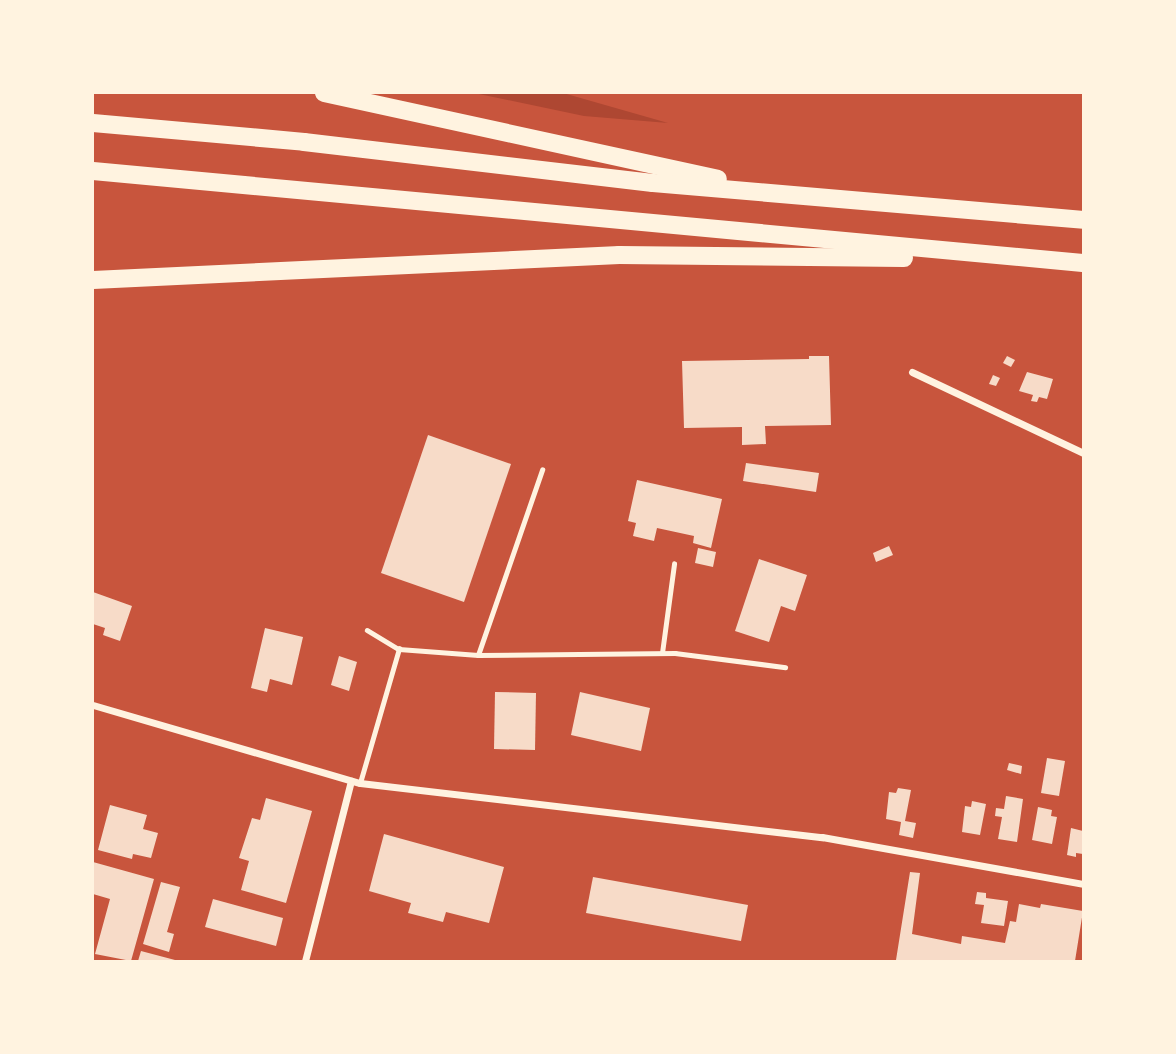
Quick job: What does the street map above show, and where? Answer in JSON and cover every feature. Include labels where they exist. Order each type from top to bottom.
[{"type":"highway","points":[[324,93],[793,195]]},
{"type":"highway","points":[[93,123],[793,195],[1083,220]]},
{"type":"highway","points":[[93,172],[1083,263]]},
{"type":"highway","points":[[93,280],[619,255],[1035,259]]},
{"type":"street","points":[[912,372],[1083,453]]},
{"type":"street","points":[[93,705],[360,783],[822,837],[1083,884]]},
{"type":"street","points":[[305,961],[351,781]]},
{"type":"lane","points":[[478,655],[542,470]]},
{"type":"lane","points":[[662,653],[674,564]]},
{"type":"lane","points":[[367,630],[399,649],[478,655],[662,653],[785,667]]},
{"type":"lane","points":[[360,783],[399,649]]},
{"type":"shaded area","points":[[474,93],[563,93],[668,123],[584,116]]},
{"type":"building","points":[[809,356],[829,356],[831,425],[765,426],[766,444],[742,445],[742,427],[684,428],[682,361],[809,359]]},
{"type":"building","points":[[1007,356],[1015,360],[1011,367],[1003,363]]},
{"type":"building","points":[[1027,372],[1053,379],[1047,399],[1039,397],[1037,402],[1031,401],[1033,395],[1019,391]]},
{"type":"building","points":[[993,375],[1000,378],[996,386],[989,384]]},
{"type":"building","points":[[428,435],[511,464],[464,602],[381,573]]},
{"type":"building","points":[[746,463],[819,473],[816,492],[743,481]]},
{"type":"building","points":[[637,480],[722,499],[711,548],[693,543],[694,536],[657,528],[654,541],[633,536],[636,523],[628,521]]},
{"type":"building","points":[[889,546],[893,555],[876,562],[873,553]]},
{"type":"building","points":[[698,548],[716,552],[713,567],[695,563]]},
{"type":"building","points":[[759,559],[807,575],[795,611],[781,606],[769,642],[735,631]]},
{"type":"building","points":[[93,592],[132,606],[120,641],[103,635],[105,628],[93,624]]},
{"type":"building","points":[[265,628],[303,637],[292,685],[270,679],[267,692],[251,688]]},
{"type":"building","points":[[339,656],[357,662],[349,691],[331,685]]},
{"type":"building","points":[[495,692],[536,693],[535,750],[494,749]]},
{"type":"building","points":[[580,692],[650,708],[641,751],[571,735]]},
{"type":"building","points":[[1047,758],[1065,761],[1059,796],[1041,793]]},
{"type":"building","points":[[1009,763],[1022,766],[1021,774],[1007,770]]},
{"type":"building","points":[[898,788],[911,790],[905,821],[916,823],[913,838],[899,835],[901,822],[886,819],[889,792],[896,793]]},
{"type":"building","points":[[1006,796],[1023,799],[1017,842],[998,839],[1002,817],[995,816],[996,808],[1004,809]]},
{"type":"building","points":[[266,798],[312,811],[286,903],[241,890],[249,861],[239,858],[252,818],[260,820]]},
{"type":"building","points":[[972,801],[986,804],[980,835],[962,832],[965,806],[971,807]]},
{"type":"building","points":[[110,805],[147,815],[143,829],[158,833],[151,858],[133,854],[132,859],[98,850]]},
{"type":"building","points":[[1038,807],[1052,810],[1051,816],[1057,817],[1052,844],[1032,840]]},
{"type":"building","points":[[1071,828],[1083,831],[1083,854],[1076,853],[1076,857],[1067,855]]},
{"type":"building","points":[[384,834],[504,867],[489,923],[446,912],[443,922],[408,913],[411,903],[369,891]]},
{"type":"building","points":[[93,862],[154,879],[131,961],[95,954],[110,899],[93,894]]},
{"type":"building","points":[[910,872],[920,873],[912,934],[961,944],[962,936],[1005,943],[1010,921],[1016,922],[1019,904],[1040,908],[1041,904],[1083,911],[1075,961],[896,960]]},
{"type":"building","points":[[593,877],[748,905],[741,941],[586,913]]},
{"type":"building","points":[[161,882],[180,887],[167,932],[174,934],[169,952],[143,944]]},
{"type":"building","points":[[977,892],[986,893],[986,898],[1008,901],[1004,926],[981,923],[984,905],[975,904]]},
{"type":"building","points":[[213,899],[283,918],[276,946],[205,927]]},
{"type":"building","points":[[141,951],[175,960],[175,961],[138,961]]}]
